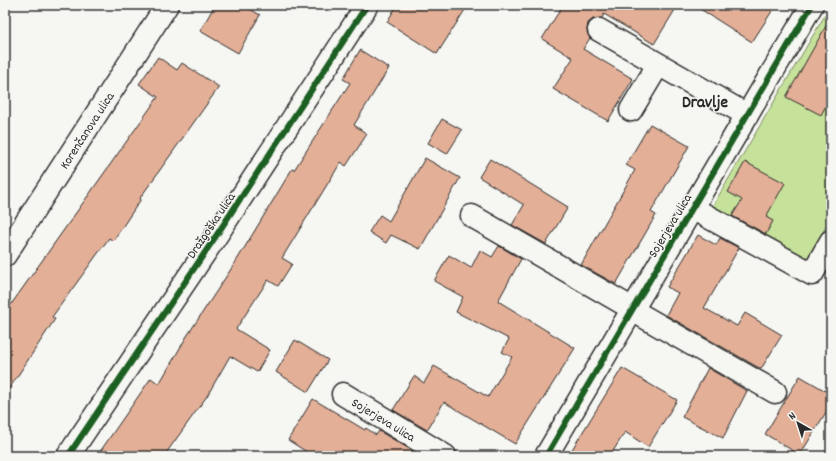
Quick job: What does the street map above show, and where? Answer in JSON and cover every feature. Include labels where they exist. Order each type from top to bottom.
[{"type":"street","name":"Korenčanova ulica","points":[[5,255],[167,5]]},
{"type":"street","name":"Dražgoška ulica","points":[[68,456],[214,239],[367,5]]},
{"type":"street","name":"Sojerjeva ulica","points":[[546,456],[812,5]]},
{"type":"street","points":[[599,30],[747,115]]},
{"type":"street","points":[[632,110],[658,64]]},
{"type":"street","name":"Sojerjeva ulica","points":[[692,208],[812,274],[831,241]]},
{"type":"street","points":[[472,216],[774,392]]},
{"type":"street","name":"Sojerjeva ulica","points":[[343,394],[445,456]]},
{"type":"green space","points":[[831,5],[831,218],[805,262],[712,207]]},
{"type":"building","points":[[215,5],[243,5],[260,15],[238,53],[200,31]]},
{"type":"building","points":[[397,5],[468,5],[437,54],[387,22]]},
{"type":"building","points":[[563,5],[678,5],[654,44],[604,14],[602,18],[593,19],[588,23],[587,30],[590,38],[583,49],[633,79],[608,121],[553,89],[573,58],[542,39]]},
{"type":"building","points":[[694,5],[776,5],[752,42]]},
{"type":"building","points":[[831,17],[831,96],[821,115],[786,97]]},
{"type":"building","points":[[360,50],[389,68],[354,125],[367,134],[346,166],[341,162],[282,258],[292,264],[278,286],[268,280],[236,329],[270,350],[257,372],[230,356],[207,396],[164,456],[97,456],[151,378],[159,384],[187,336],[237,260],[292,169],[294,170],[350,83],[343,79]]},
{"type":"building","points":[[158,57],[177,70],[182,63],[219,87],[140,198],[141,199],[113,241],[109,238],[52,317],[55,319],[5,395],[5,313],[158,97],[139,84]]},
{"type":"building","points":[[442,119],[462,130],[447,154],[428,143]]},
{"type":"building","points":[[650,124],[689,146],[651,212],[656,215],[616,284],[581,265],[635,170],[626,165]]},
{"type":"building","points":[[425,158],[460,178],[420,249],[391,235],[386,243],[369,232],[380,215],[389,221]]},
{"type":"building","points":[[490,159],[568,207],[546,244],[512,225],[524,205],[479,177]]},
{"type":"building","points":[[745,162],[785,183],[766,217],[773,221],[766,234],[732,216],[742,200],[728,192]]},
{"type":"building","points":[[698,235],[716,245],[720,238],[739,248],[704,308],[737,326],[745,313],[782,335],[761,369],[666,315],[678,293],[667,287]]},
{"type":"building","points":[[499,246],[521,259],[498,301],[575,348],[515,444],[444,402],[427,430],[393,410],[414,376],[424,383],[434,366],[488,397],[512,357],[502,352],[509,339],[456,312],[463,297],[434,281],[449,255],[471,268],[480,250],[492,257]]},
{"type":"building","points":[[295,340],[328,360],[308,392],[276,372]]},
{"type":"building","points":[[622,368],[677,400],[648,447],[625,432],[610,456],[568,456]]},
{"type":"building","points":[[708,368],[747,391],[723,438],[682,417]]},
{"type":"building","points":[[800,376],[831,394],[831,404],[800,455],[765,434]]},
{"type":"building","points":[[313,399],[365,430],[366,428],[376,435],[379,431],[413,451],[412,456],[313,456],[288,440]]},
{"type":"cycle path","points":[[68,456],[214,239],[367,5]]},
{"type":"cycle path","points":[[546,456],[812,5]]},
{"type":"district","name":"Dravlje","points":[[705,101]]}]
